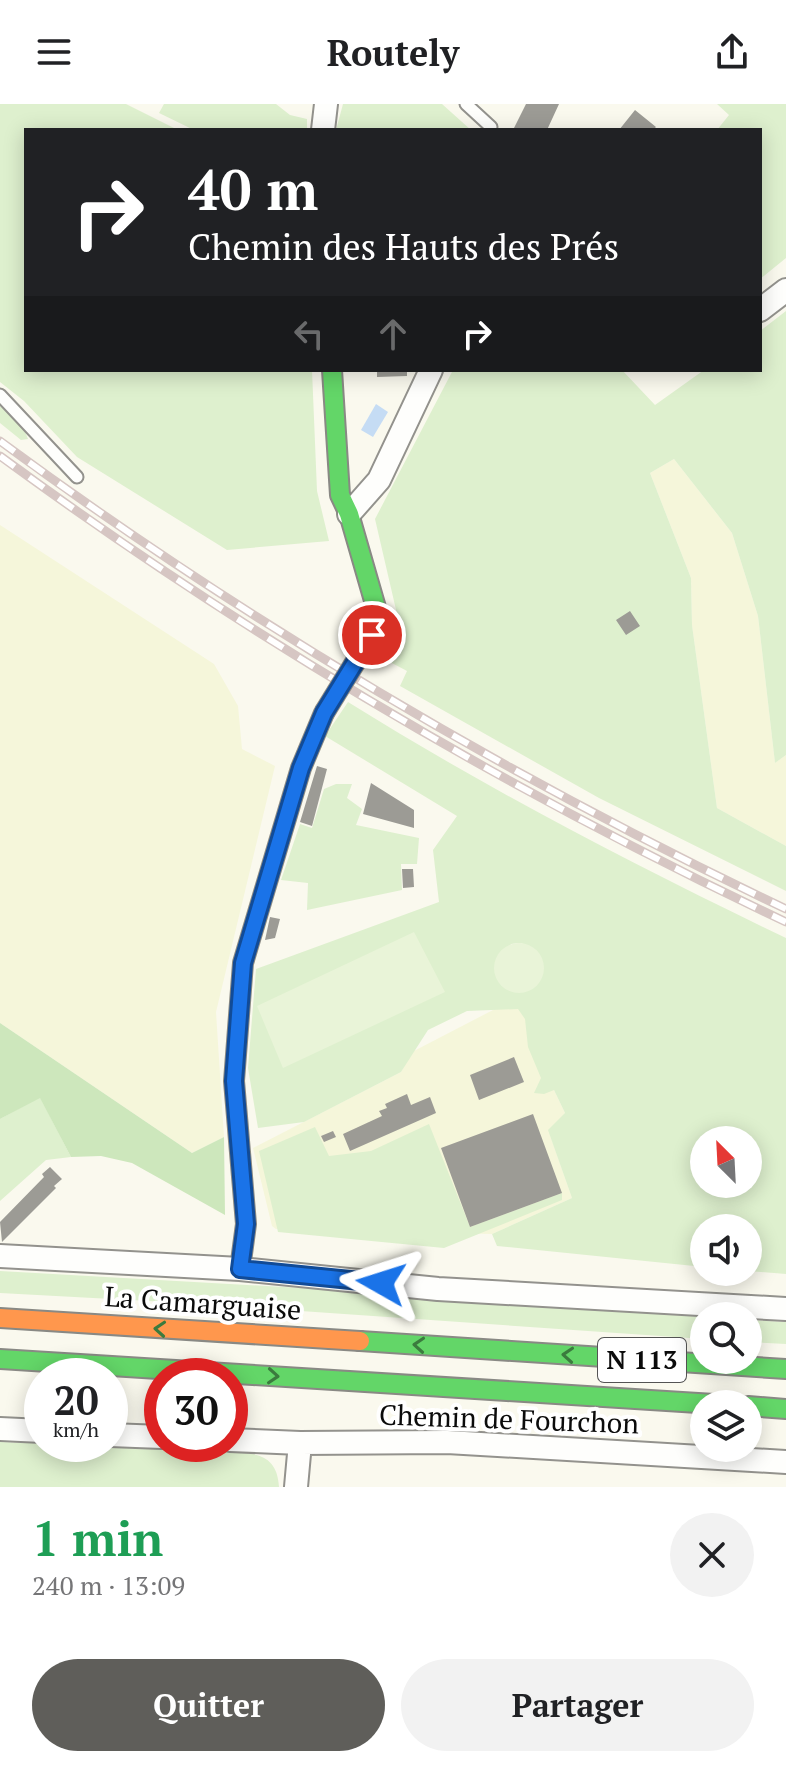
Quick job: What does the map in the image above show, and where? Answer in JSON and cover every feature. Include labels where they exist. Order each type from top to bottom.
[{"type":"main road","points":[[240,1269],[246,1224],[234,1081],[243,963],[301,768],[324,713],[372,635],[379,618],[349,514],[340,495],[332,372]]},
{"type":"main road","name":"La Camarguaise","points":[[0,1318],[786,1369]]},
{"type":"main road","name":"N 113","points":[[0,1359],[690,1402]]},
{"type":"main road","points":[[762,1407],[786,1409]]},
{"type":"street","points":[[323,128],[326,104]]},
{"type":"street","points":[[762,308],[786,290]]},
{"type":"street","points":[[349,514],[379,480],[430,372]]},
{"type":"street","points":[[0,1256],[240,1269],[438,1289],[786,1309]]},
{"type":"street","points":[[0,1429],[24,1430]]},
{"type":"street","name":"Chemin de Fourchon","points":[[248,1441],[447,1442],[536,1450],[786,1462]]},
{"type":"street","points":[[296,1487],[300,1443]]},
{"type":"lane","points":[[467,104],[491,127]]},
{"type":"lane","points":[[0,395],[77,477]]},
{"type":"green space","points":[[0,104],[126,104],[174,128],[24,128],[24,372],[312,372],[317,491],[329,541],[227,550],[77,457],[24,401],[0,382]]},
{"type":"green space","points":[[164,104],[276,104],[290,115],[307,119],[307,128],[190,128],[159,113]]},
{"type":"green space","points":[[343,104],[442,104],[469,128],[337,128]]},
{"type":"green space","points":[[717,104],[786,104],[786,258],[762,277],[762,128],[719,128],[729,115]]},
{"type":"green space","points":[[786,311],[786,755],[775,763],[758,616],[732,533],[674,459],[650,473],[691,578],[692,625],[717,808],[786,846],[786,891],[599,798],[400,686],[407,671],[375,654],[383,641],[403,640],[375,519],[452,372],[624,372],[655,405],[701,372],[762,372],[762,329]]},
{"type":"green space","points":[[0,406],[24,429],[28,439],[21,440],[0,423]]},
{"type":"green space","points":[[674,459],[732,533],[758,616],[775,763],[786,755],[786,846],[717,808],[692,625],[691,578],[650,473]]},
{"type":"green space","points":[[0,525],[214,664],[238,706],[242,749],[275,766],[216,1012],[224,1137],[192,1153],[0,1023]]},
{"type":"green space","points":[[348,702],[564,826],[786,938],[786,1274],[762,1272],[762,1214],[690,1214],[690,1266],[497,1246],[492,1234],[572,1198],[548,1130],[565,1113],[554,1090],[544,1094],[534,1093],[541,1078],[528,1047],[525,1019],[518,1009],[467,1011],[428,1030],[401,1072],[304,1122],[258,1128],[248,1068],[256,969],[439,902],[433,850],[457,816],[325,736]],"holes":[[[511,944],[526,945],[535,952],[542,971],[534,986],[516,991],[497,979]]]},
{"type":"green space","points":[[336,784],[352,784],[347,798],[362,809],[356,825],[419,838],[417,864],[401,864],[402,890],[307,910],[308,883],[281,880],[300,824],[312,828],[324,789]]},
{"type":"green space","points":[[414,932],[445,992],[283,1068],[257,1006]]},
{"type":"green space","points":[[519,943],[536,951],[544,968],[536,985],[519,993],[502,985],[494,968],[502,951]]},
{"type":"green space","points":[[520,996],[565,1113],[550,1135],[572,1198],[492,1234],[276,1229],[272,1226],[253,1148],[401,1072],[412,1052]]},
{"type":"green space","points":[[0,1023],[192,1153],[224,1137],[225,1215],[132,1163],[101,1156],[71,1157],[40,1098],[0,1119]]},
{"type":"green space","points":[[40,1097],[71,1157],[46,1160],[0,1201],[0,1119]]},
{"type":"green space","points":[[429,1124],[470,1227],[562,1193],[562,1200],[444,1248],[278,1232],[259,1151],[315,1127],[329,1156],[371,1151]]},
{"type":"green space","points":[[0,1271],[319,1289],[690,1316],[690,1338],[186,1303],[0,1293]]},
{"type":"green space","points":[[762,1321],[786,1322],[786,1344],[762,1343]]},
{"type":"green space","points":[[0,1442],[24,1443],[24,1462],[128,1462],[128,1447],[144,1447],[144,1462],[248,1462],[248,1453],[268,1461],[277,1475],[279,1487],[0,1487]]},
{"type":"water","points":[[376,404],[388,412],[373,437],[361,430]]},
{"type":"building","points":[[526,104],[559,104],[548,128],[514,128]]},
{"type":"building","points":[[635,110],[656,127],[655,128],[621,128]]},
{"type":"building","points":[[377,372],[407,372],[407,376],[377,377]]},
{"type":"building","points":[[630,611],[640,626],[626,635],[616,620]]},
{"type":"building","points":[[317,766],[327,769],[312,826],[300,822]]},
{"type":"building","points":[[371,783],[414,810],[414,828],[363,814]]},
{"type":"building","points":[[402,869],[413,869],[414,887],[403,888]]},
{"type":"building","points":[[270,917],[280,919],[275,938],[265,940]]},
{"type":"building","points":[[514,1057],[524,1082],[479,1100],[470,1075]]},
{"type":"building","points":[[407,1094],[411,1105],[430,1097],[436,1113],[350,1151],[343,1134],[382,1116],[379,1111],[387,1108],[385,1104]]},
{"type":"building","points":[[533,1114],[562,1193],[470,1227],[441,1148]]},
{"type":"building","points":[[333,1131],[336,1137],[324,1142],[321,1136]]},
{"type":"building","points":[[50,1167],[62,1179],[2,1242],[0,1222]]},
{"type":"railway","points":[[0,441],[188,572],[382,694],[581,806],[786,909]]},
{"type":"railway","points":[[0,456],[188,587],[382,708],[581,819],[786,922]]},
{"type":"traffic: fast","points":[[332,372],[340,495],[349,514],[379,618],[372,635]]},
{"type":"traffic: fast","points":[[240,1269],[246,1224],[234,1081],[243,963],[301,768],[324,713]]},
{"type":"traffic: fast","points":[[360,1341],[786,1369]]},
{"type":"traffic: fast","points":[[0,1359],[690,1402]]},
{"type":"traffic: fast","points":[[762,1407],[786,1409]]},
{"type":"traffic: slow","points":[[324,713],[372,635]]},
{"type":"traffic: slow","points":[[0,1318],[360,1341]]},
{"type":"route","points":[[372,635],[324,713],[301,768],[243,963],[234,1081],[246,1224],[240,1269],[381,1283]]}]
